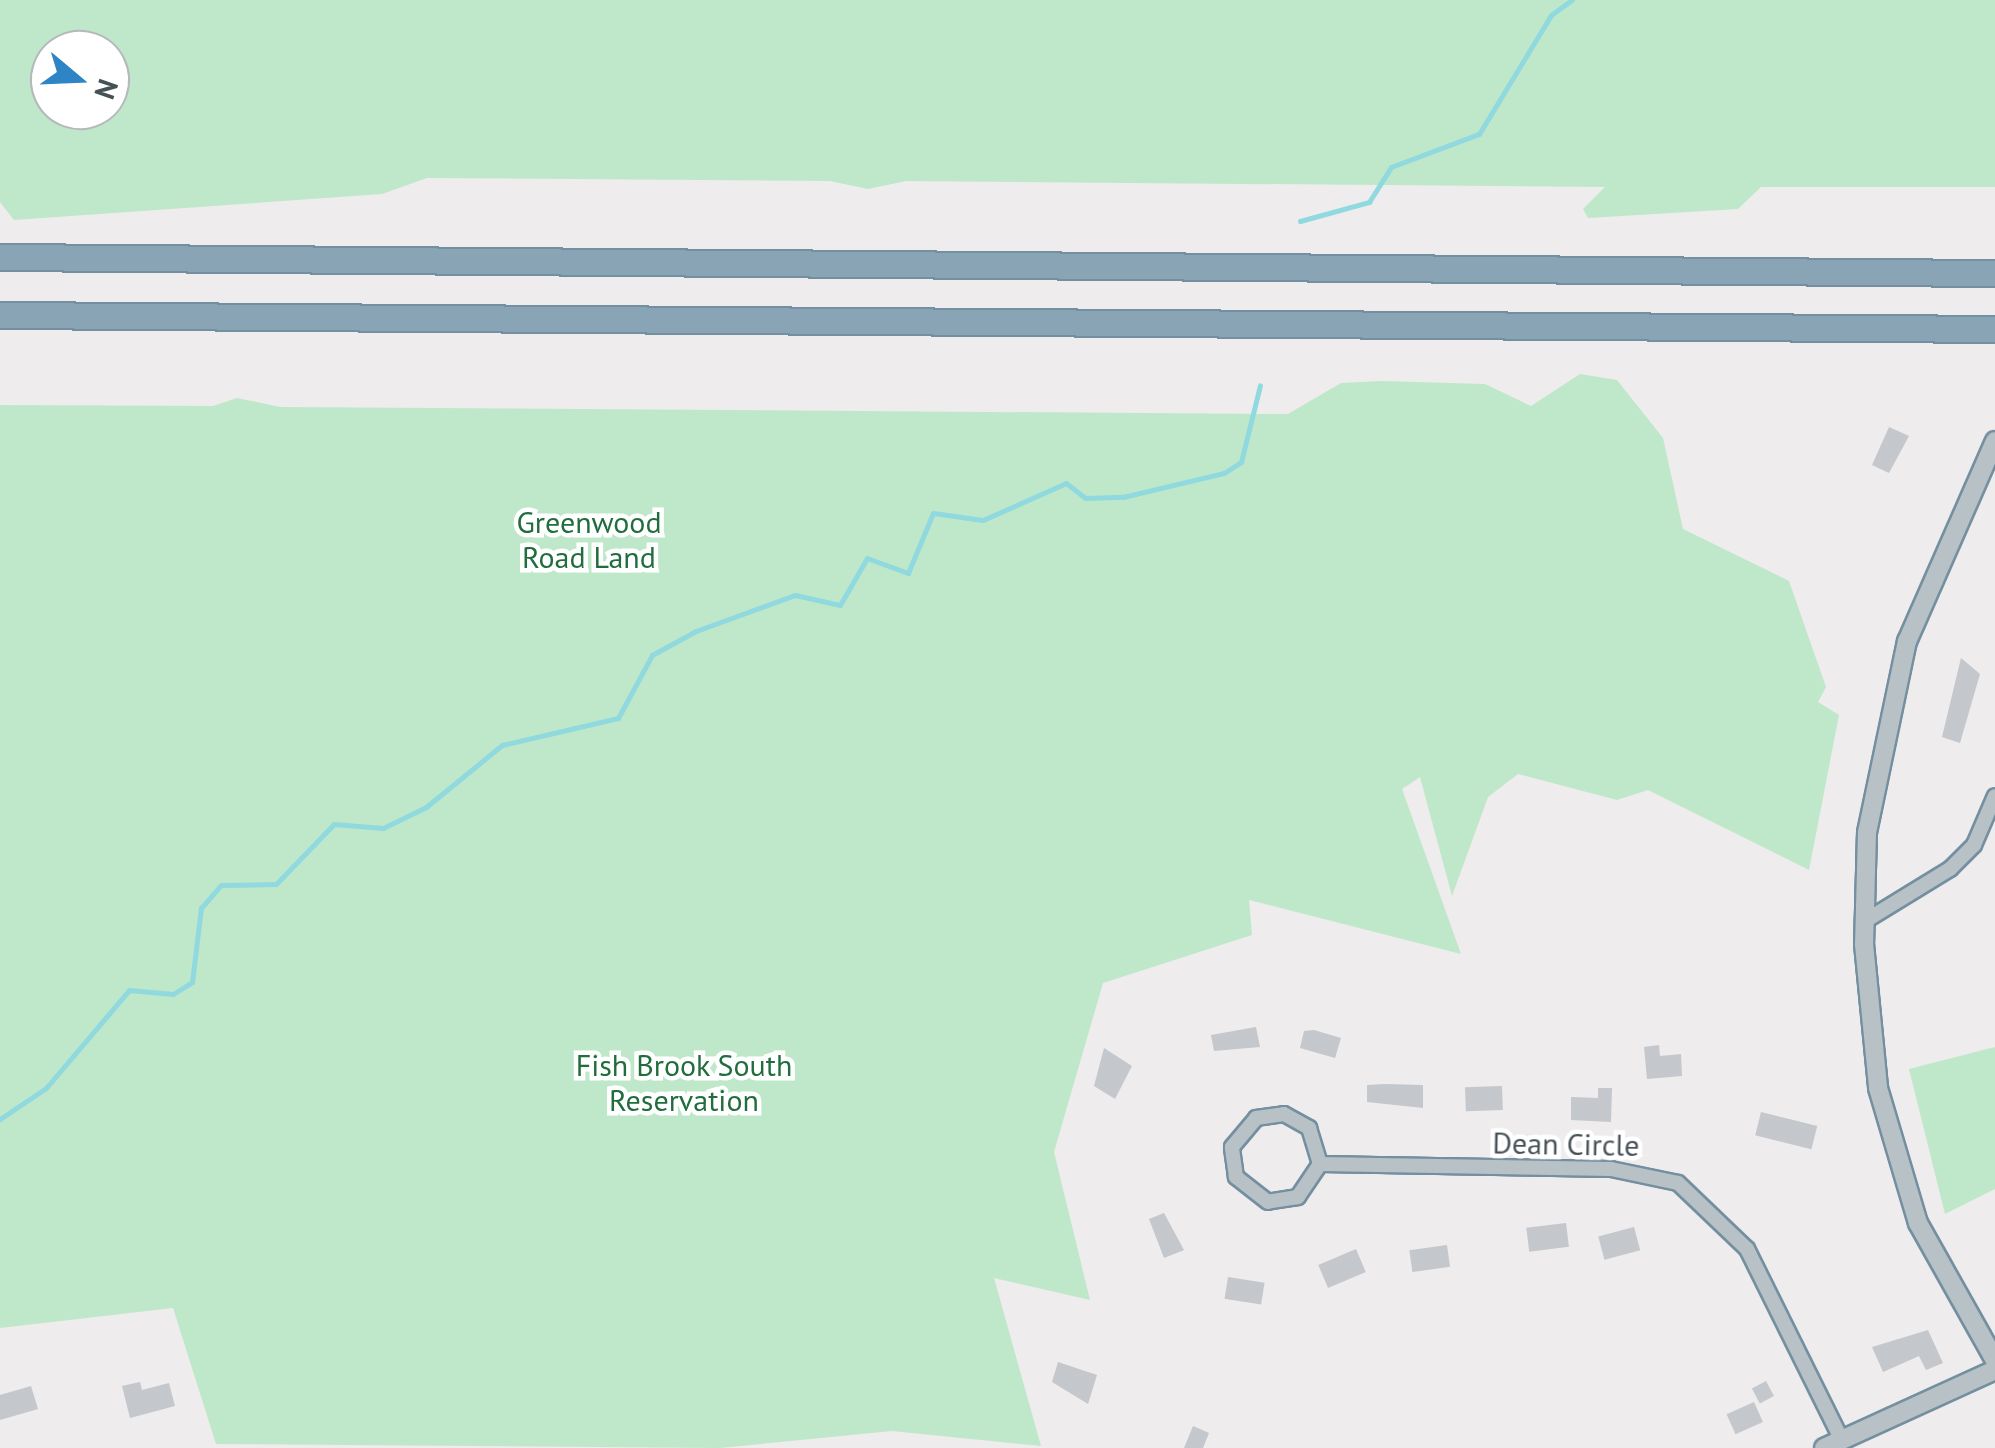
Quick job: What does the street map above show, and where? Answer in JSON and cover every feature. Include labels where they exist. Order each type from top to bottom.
[{"type":"highway","points":[[0,257],[1995,273]]},
{"type":"highway","points":[[0,316],[1995,330]]},
{"type":"street","points":[[1995,441],[1906,641],[1867,832],[1864,921],[1883,1105],[1918,1223],[1995,1360]]},
{"type":"street","points":[[1864,921],[1950,869],[1974,844],[1995,796]]},
{"type":"street","points":[[1284,1114],[1310,1128],[1320,1164],[1298,1197],[1268,1202],[1236,1178],[1232,1147],[1256,1118],[1284,1114]]},
{"type":"street","name":"Dean Circle","points":[[1320,1164],[1611,1169],[1678,1183],[1747,1249],[1842,1440]]},
{"type":"street","points":[[1824,1448],[1995,1370]]},
{"type":"green space","points":[[0,0],[1995,0],[1995,187],[1761,187],[1738,209],[1588,218],[1583,209],[1605,187],[906,181],[868,189],[830,181],[427,178],[382,194],[14,220],[0,202]]},
{"type":"green space","name":"Fish Brook South Reservation","points":[[1580,374],[1617,380],[1663,438],[1683,529],[1789,581],[1826,687],[1818,702],[1839,715],[1809,870],[1648,790],[1617,800],[1518,774],[1488,797],[1452,896],[1420,777],[1402,789],[1461,954],[1249,900],[1252,935],[1103,983],[1054,1152],[1090,1300],[994,1278],[1041,1446],[892,1431],[720,1448],[216,1444],[173,1308],[0,1328],[0,405],[213,406],[237,398],[280,407],[1288,414],[1341,383],[1382,381],[1485,384],[1531,406]]},
{"type":"green space","points":[[1995,1047],[1995,1189],[1945,1214],[1909,1069]]},
{"type":"building","points":[[1889,427],[1909,436],[1889,473],[1872,465]]},
{"type":"building","points":[[1961,658],[1980,674],[1960,743],[1942,737]]},
{"type":"building","points":[[1256,1027],[1260,1047],[1214,1051],[1211,1035]]},
{"type":"building","points":[[1304,1031],[1341,1038],[1335,1058],[1300,1048]]},
{"type":"building","points":[[1659,1045],[1660,1056],[1681,1054],[1682,1076],[1647,1079],[1644,1047]]},
{"type":"building","points":[[1104,1048],[1132,1066],[1115,1099],[1094,1086]]},
{"type":"building","points":[[1367,1085],[1423,1085],[1423,1108],[1367,1102]]},
{"type":"building","points":[[1502,1086],[1503,1110],[1466,1111],[1465,1087]]},
{"type":"building","points":[[1598,1088],[1612,1088],[1611,1122],[1571,1120],[1571,1097],[1598,1098]]},
{"type":"building","points":[[1761,1112],[1817,1126],[1811,1149],[1755,1135]]},
{"type":"building","points":[[1164,1213],[1184,1250],[1164,1258],[1149,1219]]},
{"type":"building","points":[[1566,1223],[1569,1247],[1529,1252],[1526,1228]]},
{"type":"building","points":[[1634,1227],[1640,1250],[1604,1260],[1598,1237]]},
{"type":"building","points":[[1447,1245],[1450,1267],[1412,1272],[1409,1250]]},
{"type":"building","points":[[1356,1249],[1366,1272],[1328,1288],[1318,1265]]},
{"type":"building","points":[[1228,1277],[1265,1283],[1261,1305],[1225,1299]]},
{"type":"building","points":[[1928,1330],[1943,1363],[1926,1370],[1919,1356],[1883,1372],[1872,1347]]},
{"type":"building","points":[[1058,1362],[1097,1375],[1088,1404],[1052,1382]]},
{"type":"building","points":[[1766,1381],[1774,1396],[1760,1404],[1752,1389]]},
{"type":"building","points":[[140,1382],[142,1390],[169,1383],[175,1406],[130,1418],[122,1386]]},
{"type":"building","points":[[31,1386],[38,1409],[0,1420],[0,1395]]},
{"type":"building","points":[[1754,1402],[1763,1422],[1736,1434],[1727,1414]]},
{"type":"building","points":[[1193,1426],[1209,1433],[1203,1448],[1184,1448]]},
{"type":"waterway","points":[[1300,221],[1369,202],[1391,167],[1479,134],[1551,15],[1572,0]]},
{"type":"waterway","points":[[0,1119],[46,1088],[129,990],[173,994],[192,982],[201,908],[221,885],[276,884],[334,824],[383,828],[426,807],[502,745],[618,718],[652,655],[696,631],[795,595],[840,605],[867,558],[908,573],[933,513],[983,520],[1066,483],[1085,498],[1123,497],[1224,473],[1241,462],[1260,385]]},
{"type":"park label","name":"Greenwood Road Land","points":[[589,539]]}]
